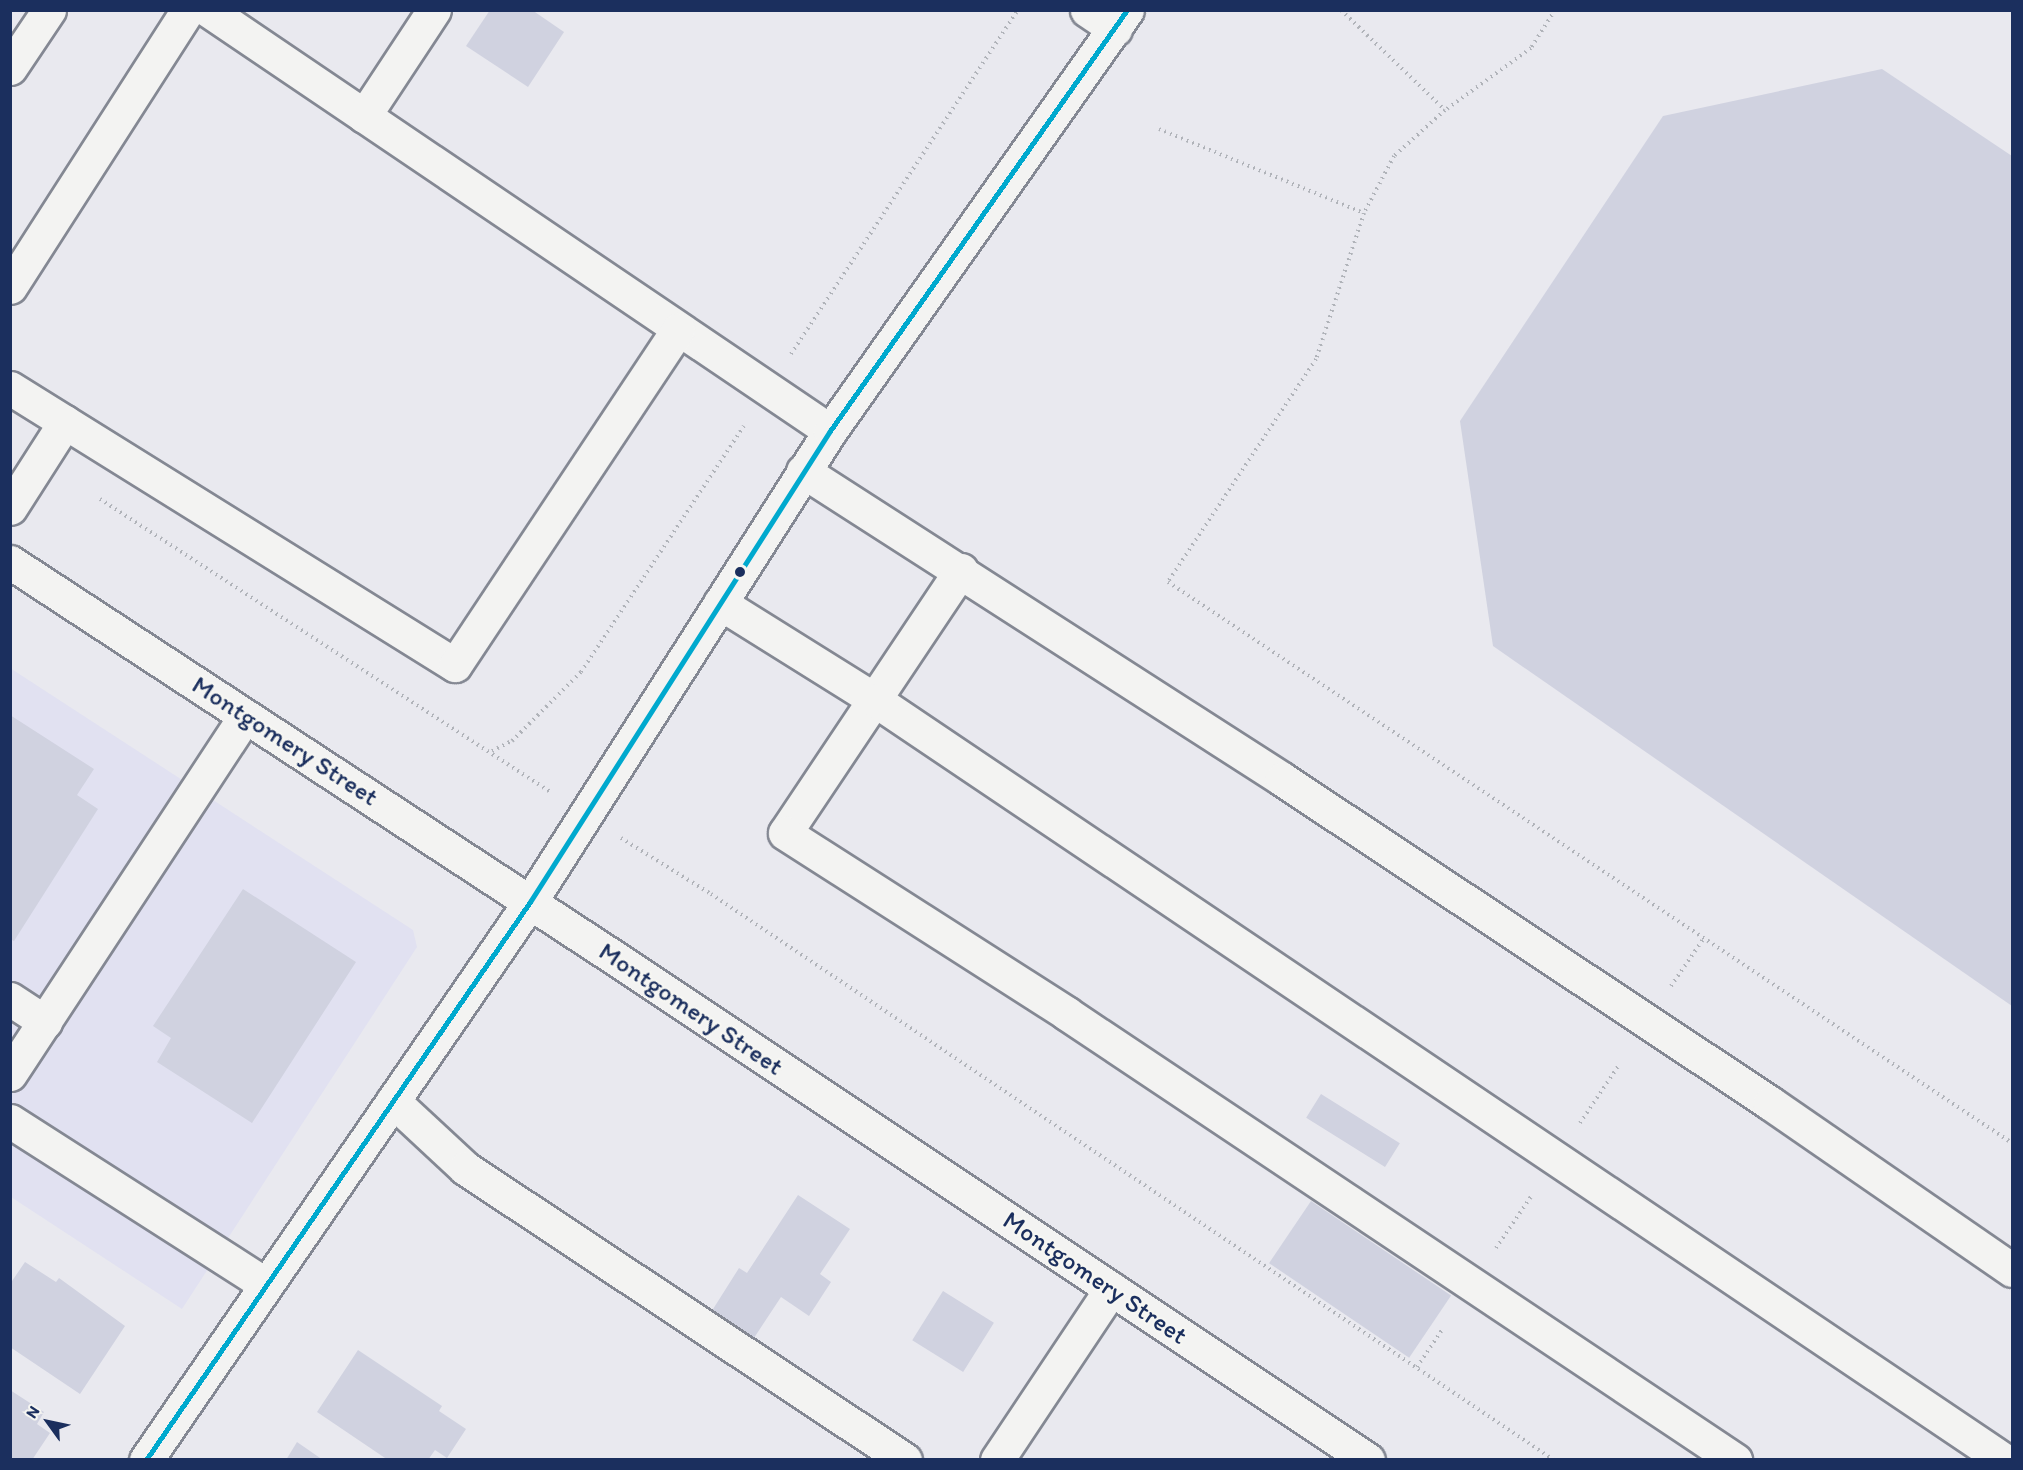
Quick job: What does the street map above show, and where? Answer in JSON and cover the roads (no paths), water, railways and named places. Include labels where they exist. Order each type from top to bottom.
[{"type":"street","points":[[10,68],[49,10]]},
{"type":"street","points":[[10,287],[188,10]]},
{"type":"street","points":[[208,10],[830,431]]},
{"type":"street","points":[[364,116],[434,10]]},
{"type":"street","points":[[146,1460],[530,902],[830,431],[1121,20],[1087,10]]},
{"type":"street","points":[[10,388],[455,665],[678,328]]},
{"type":"street","points":[[10,508],[65,422]]},
{"type":"street","points":[[803,471],[961,570],[1638,1015],[2013,1270]]},
{"type":"street","name":"Montgomery Street","points":[[10,562],[530,902],[1368,1460]]},
{"type":"street","points":[[961,570],[785,833],[1066,1013],[1735,1460]]},
{"type":"street","points":[[720,603],[875,700],[2004,1460]]},
{"type":"street","points":[[10,1074],[245,716]]},
{"type":"street","points":[[10,999],[45,1022]]},
{"type":"street","points":[[393,1101],[465,1168],[905,1460]]},
{"type":"street","points":[[10,1121],[266,1286]]},
{"type":"street","points":[[997,1460],[1111,1289]]}]
